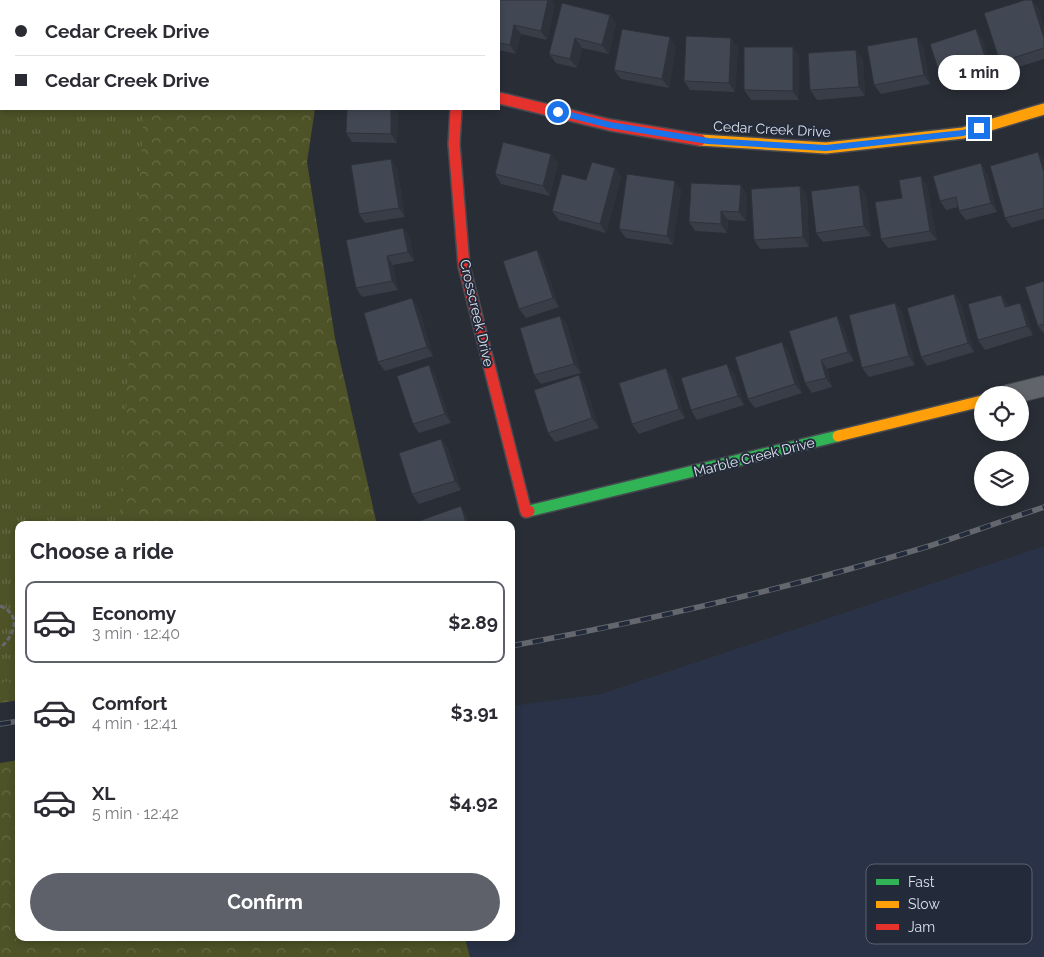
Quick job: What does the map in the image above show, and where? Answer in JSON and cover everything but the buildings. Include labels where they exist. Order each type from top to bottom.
[{"type":"street","name":"Cedar Creek Drive","points":[[500,98],[610,125],[708,141],[826,148],[963,133],[1044,109]]},
{"type":"street","name":"Crosscreek Drive","points":[[456,110],[454,144],[464,266],[526,512]]},
{"type":"street","points":[[1029,390],[1044,386]]},
{"type":"street","name":"Marble Creek Drive","points":[[526,512],[974,403]]},
{"type":"path","points":[[0,606],[10,612],[14,618],[15,626],[8,641],[0,648]]},
{"type":"shaded area","points":[[1044,546],[1044,957],[0,957],[0,776],[15,904],[15,941],[515,941],[515,705],[601,694]]},
{"type":"green space","points":[[0,110],[315,110],[307,162],[335,338],[376,521],[15,521],[15,701],[0,703]]},
{"type":"green space","points":[[0,110],[144,110],[119,521],[15,521],[15,680],[0,682]]},
{"type":"green space","points":[[15,761],[15,941],[466,941],[470,957],[0,957],[0,763]]},
{"type":"railway","points":[[515,645],[668,614],[823,576],[926,547],[1044,507]]},
{"type":"railway","points":[[0,724],[15,722]]},
{"type":"traffic: fast","points":[[529,511],[838,436]]},
{"type":"traffic: slow","points":[[700,140],[826,148],[963,133],[1044,109]]},
{"type":"traffic: slow","points":[[838,436],[974,403]]},
{"type":"traffic: jam","points":[[500,98],[610,125],[700,140]]},
{"type":"traffic: jam","points":[[456,110],[454,144],[464,266],[526,512],[529,511]]},
{"type":"route","points":[[558,112],[610,125],[708,141],[826,148],[963,133],[979,128]]}]
